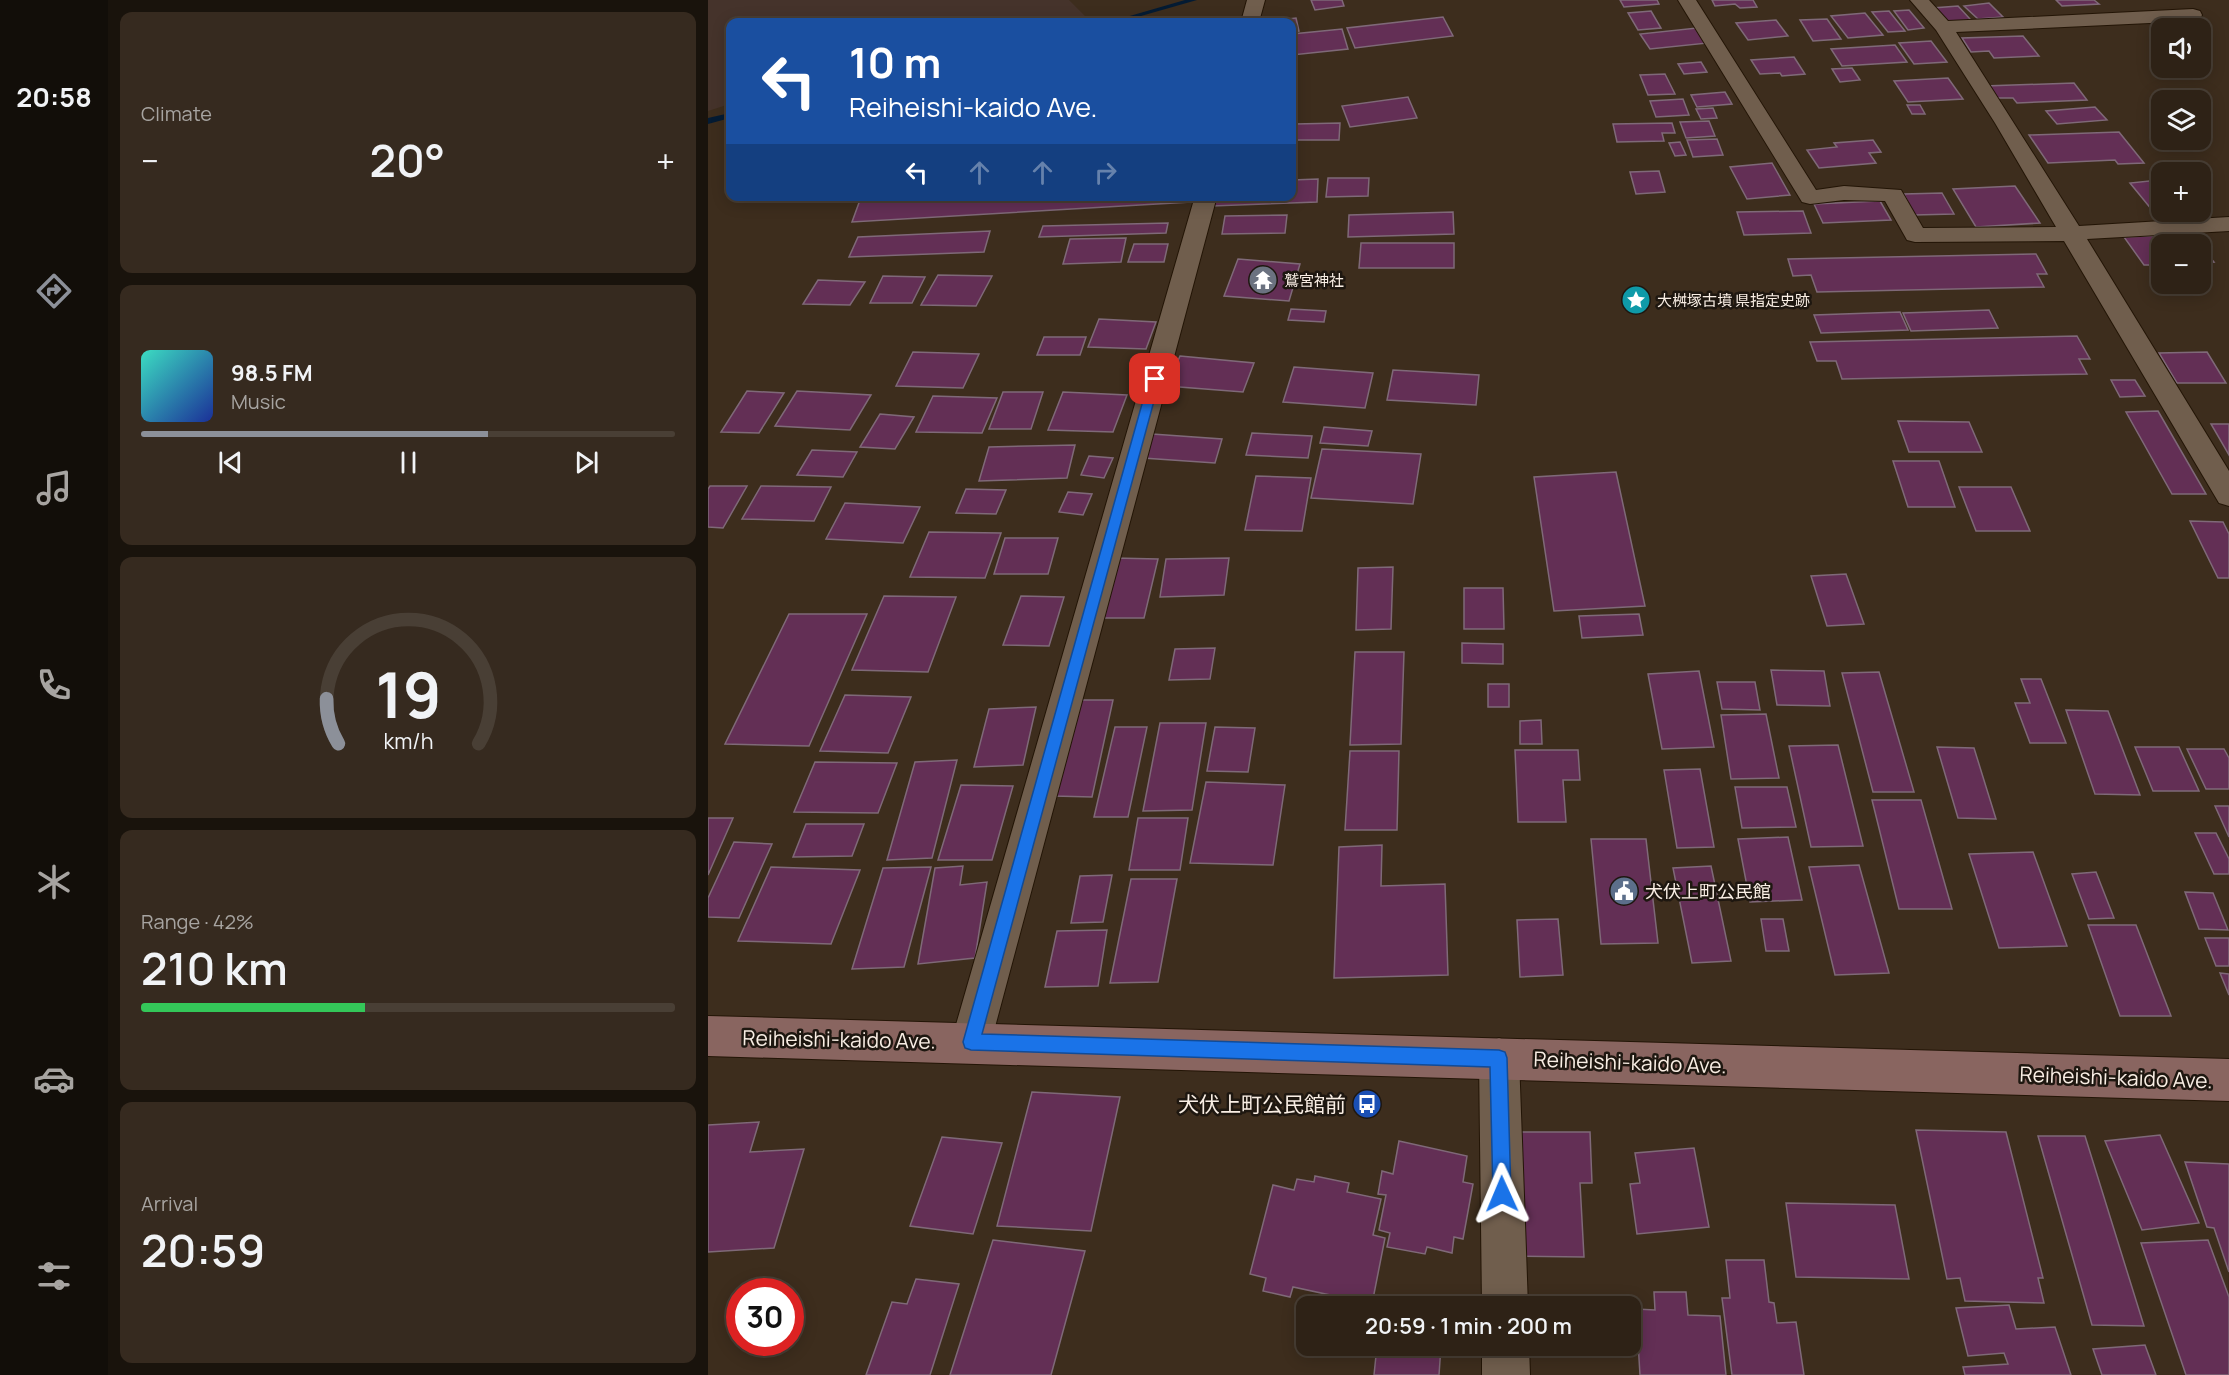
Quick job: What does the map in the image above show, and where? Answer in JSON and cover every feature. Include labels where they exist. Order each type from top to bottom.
[{"type":"main road","name":"Reiheishi-kaido Ave.","points":[[708,1036],[2229,1080]]},
{"type":"street","points":[[1251,18],[1256,0]]},
{"type":"street","points":[[1687,0],[1810,196],[1844,193],[1893,195],[1915,234],[2071,234],[2120,229],[2229,224]]},
{"type":"street","points":[[1919,0],[1943,27],[2005,123],[2229,495]]},
{"type":"street","points":[[2124,0],[2139,18]]},
{"type":"street","points":[[1943,27],[2193,15]]},
{"type":"street","points":[[971,1042],[1205,201]]},
{"type":"street","points":[[1499,1058],[1505,1296]]},
{"type":"street","points":[[1506,1356],[1506,1375]]},
{"type":"shaded area","points":[[708,0],[1069,0],[1087,18],[726,18],[726,105],[708,111]]},
{"type":"building","points":[[1311,0],[1342,0],[1344,6],[1315,10]]},
{"type":"building","points":[[1620,0],[1657,0],[1659,4],[1624,7]]},
{"type":"building","points":[[1712,0],[1753,0],[1757,7],[1740,8],[1735,4],[1715,6]]},
{"type":"building","points":[[2056,0],[2094,0],[2099,4],[2062,6]]},
{"type":"building","points":[[1989,3],[2003,17],[1978,19],[1964,6]]},
{"type":"building","points":[[1958,6],[1971,20],[1945,22],[1933,8]]},
{"type":"building","points":[[1909,10],[1924,28],[1908,30],[1894,11]]},
{"type":"building","points":[[1651,11],[1661,28],[1638,30],[1628,13]]},
{"type":"building","points":[[1889,11],[1905,31],[1888,32],[1872,12]]},
{"type":"building","points":[[1865,13],[1883,35],[1848,38],[1831,16]]},
{"type":"building","points":[[1443,17],[1453,36],[1355,48],[1347,28]]},
{"type":"building","points":[[1827,19],[1841,39],[1813,41],[1800,20]]},
{"type":"building","points":[[1776,20],[1788,36],[1748,40],[1736,23]]},
{"type":"building","points":[[1697,28],[1708,43],[1650,49],[1640,34]]},
{"type":"building","points":[[1342,29],[1348,49],[1296,55],[1296,34]]},
{"type":"building","points":[[2023,36],[2039,56],[1994,58],[1989,51],[1971,52],[1962,38]]},
{"type":"building","points":[[1931,41],[1947,62],[1914,64],[1899,43]]},
{"type":"building","points":[[1895,45],[1907,62],[1842,66],[1831,49]]},
{"type":"building","points":[[1794,57],[1805,74],[1782,76],[1780,73],[1760,74],[1751,60]]},
{"type":"building","points":[[1701,62],[1707,72],[1684,74],[1678,64]]},
{"type":"building","points":[[1852,68],[1860,80],[1840,82],[1832,69]]},
{"type":"building","points":[[1665,74],[1675,94],[1648,95],[1640,75]]},
{"type":"building","points":[[1948,78],[1963,99],[1908,102],[1894,81]]},
{"type":"building","points":[[2074,83],[2087,100],[2017,103],[2013,98],[1994,98],[1985,86]]},
{"type":"building","points":[[1725,92],[1732,104],[1697,107],[1691,95]]},
{"type":"building","points":[[1408,97],[1417,118],[1350,127],[1342,106]]},
{"type":"building","points":[[1683,99],[1689,115],[1656,117],[1650,101]]},
{"type":"building","points":[[1907,105],[1920,105],[1925,114],[1912,114]]},
{"type":"building","points":[[2095,107],[2107,120],[2057,124],[2046,111]]},
{"type":"building","points":[[1713,108],[1717,118],[1701,119],[1696,109]]},
{"type":"building","points":[[1709,121],[1715,136],[1686,138],[1680,122]]},
{"type":"building","points":[[1340,123],[1339,140],[1296,140],[1296,124]]},
{"type":"building","points":[[1672,123],[1675,133],[1662,133],[1664,141],[1617,142],[1613,124]]},
{"type":"building","points":[[2119,132],[2144,163],[2118,164],[2115,160],[2048,163],[2029,135]]},
{"type":"building","points":[[1717,139],[1723,155],[1693,157],[1687,140]]},
{"type":"building","points":[[1873,140],[1881,152],[1869,153],[1876,163],[1819,168],[1807,150],[1837,147],[1834,143]]},
{"type":"building","points":[[1680,142],[1686,155],[1675,156],[1669,143]]},
{"type":"building","points":[[1772,163],[1790,195],[1747,199],[1730,167]]},
{"type":"building","points":[[1659,171],[1665,192],[1636,194],[1630,172]]},
{"type":"building","points":[[1328,178],[1369,178],[1368,196],[1326,197]]},
{"type":"building","points":[[1318,179],[1317,202],[1212,206],[1212,201],[1296,201],[1296,180]]},
{"type":"building","points":[[2151,181],[2151,209],[2130,183]]},
{"type":"building","points":[[2015,186],[2040,223],[1976,227],[1953,189]]},
{"type":"building","points":[[1942,193],[1954,214],[1914,215],[1904,194]]},
{"type":"building","points":[[860,201],[1191,201],[1191,202],[852,222]]},
{"type":"building","points":[[1880,201],[1891,220],[1823,223],[1814,204]]},
{"type":"building","points":[[1803,211],[1811,233],[1744,235],[1737,212]]},
{"type":"building","points":[[1453,212],[1454,234],[1348,237],[1349,215]]},
{"type":"building","points":[[1287,215],[1285,233],[1222,234],[1225,216]]},
{"type":"building","points":[[1168,223],[1166,233],[1039,237],[1043,226]]},
{"type":"building","points":[[990,231],[984,252],[849,257],[858,237]]},
{"type":"building","points":[[2151,236],[2151,265],[2144,265],[2124,237]]},
{"type":"building","points":[[1126,238],[1121,262],[1063,264],[1070,239]]},
{"type":"building","points":[[1361,243],[1454,243],[1454,268],[1359,268]]},
{"type":"building","points":[[1134,244],[1168,244],[1164,262],[1128,262]]},
{"type":"building","points":[[2036,254],[2047,274],[2037,274],[2044,287],[1817,292],[1811,275],[1793,276],[1788,259]]},
{"type":"building","name":"鷲宮神社","points":[[1238,259],[1300,264],[1289,301],[1224,296]]},
{"type":"building","points":[[938,275],[992,276],[976,306],[921,305]]},
{"type":"building","points":[[883,276],[925,277],[912,303],[870,303]]},
{"type":"building","points":[[818,280],[865,282],[850,305],[803,304]]},
{"type":"building","points":[[1291,309],[1326,311],[1324,322],[1288,320]]},
{"type":"building","points":[[1989,310],[1998,328],[1911,331],[1903,313]]},
{"type":"building","points":[[1900,312],[1908,330],[1821,333],[1814,315]]},
{"type":"building","points":[[1099,319],[1156,322],[1146,349],[1088,347]]},
{"type":"building","points":[[2077,336],[2090,359],[2079,359],[2087,374],[1842,379],[1836,361],[1817,361],[1810,342]]},
{"type":"building","points":[[1044,337],[1086,337],[1080,355],[1037,355]]},
{"type":"building","points":[[913,352],[979,354],[963,388],[896,386]]},
{"type":"building","points":[[2207,352],[2226,383],[2177,383],[2159,353]]},
{"type":"building","points":[[1180,356],[1254,363],[1243,392],[1167,386]]},
{"type":"building","points":[[1294,367],[1373,373],[1365,408],[1283,402]]},
{"type":"building","points":[[1393,370],[1479,375],[1476,405],[1387,400]]},
{"type":"building","points":[[2111,380],[2135,380],[2145,396],[2120,397]]},
{"type":"building","points":[[747,391],[784,393],[759,433],[721,432]]},
{"type":"building","points":[[797,391],[871,395],[850,430],[775,426]]},
{"type":"building","points":[[1003,392],[1043,392],[1031,429],[989,429]]},
{"type":"building","points":[[1063,392],[1127,395],[1113,432],[1048,430]]},
{"type":"building","points":[[933,396],[997,398],[982,433],[916,432]]},
{"type":"building","points":[[2158,411],[2206,494],[2172,494],[2126,412]]},
{"type":"building","points":[[880,414],[914,417],[895,449],[860,447]]},
{"type":"building","points":[[1898,421],[1969,422],[1982,452],[1909,452]]},
{"type":"building","points":[[2211,424],[2229,424],[2229,455]]},
{"type":"building","points":[[1324,427],[1372,431],[1368,446],[1320,443]]},
{"type":"building","points":[[1252,433],[1312,436],[1308,458],[1246,455]]},
{"type":"building","points":[[1152,434],[1222,439],[1215,463],[1143,458]]},
{"type":"building","points":[[1075,445],[1067,478],[979,481],[989,447]]},
{"type":"building","points":[[1322,449],[1421,454],[1413,504],[1311,498]]},
{"type":"building","points":[[812,450],[857,452],[843,477],[797,475]]},
{"type":"building","points":[[1089,456],[1113,458],[1104,478],[1081,475]]},
{"type":"building","points":[[1893,461],[1939,461],[1955,507],[1908,507]]},
{"type":"building","points":[[1616,472],[1645,606],[1554,611],[1534,477]]},
{"type":"building","points":[[1256,476],[1311,478],[1302,531],[1245,530]]},
{"type":"building","points":[[710,486],[747,486],[723,528],[708,527],[708,489]]},
{"type":"building","points":[[761,486],[831,487],[814,521],[742,519]]},
{"type":"building","points":[[1959,487],[2011,487],[2030,531],[1976,531]]},
{"type":"building","points":[[966,489],[1006,490],[996,514],[956,513]]},
{"type":"building","points":[[1068,492],[1092,494],[1083,515],[1059,512]]},
{"type":"building","points":[[845,503],[920,507],[903,543],[826,539]]},
{"type":"building","points":[[2190,521],[2223,522],[2229,534],[2229,578],[2218,578]]},
{"type":"building","points":[[929,532],[1001,533],[985,578],[910,577]]},
{"type":"building","points":[[1005,538],[1058,538],[1048,574],[994,574]]},
{"type":"building","points":[[1114,558],[1158,559],[1144,618],[1098,618]]},
{"type":"building","points":[[1229,558],[1224,595],[1160,597],[1166,559]]},
{"type":"building","points":[[1393,567],[1391,629],[1356,630],[1358,568]]},
{"type":"building","points":[[1846,574],[1864,624],[1827,626],[1811,576]]},
{"type":"building","points":[[1464,588],[1503,588],[1504,629],[1464,629]]},
{"type":"building","points":[[884,596],[956,597],[928,672],[852,670]]},
{"type":"building","points":[[1021,596],[1064,597],[1049,646],[1003,645]]},
{"type":"building","points":[[789,614],[867,614],[809,746],[725,744]]},
{"type":"building","points":[[1639,614],[1643,635],[1582,638],[1579,616]]},
{"type":"building","points":[[1462,643],[1503,644],[1503,664],[1462,663]]},
{"type":"building","points":[[1215,648],[1210,679],[1169,680],[1175,649]]},
{"type":"building","points":[[1355,652],[1404,652],[1401,744],[1350,745]]},
{"type":"building","points":[[1771,670],[1824,671],[1830,706],[1777,705]]},
{"type":"building","points":[[1699,671],[1714,747],[1662,749],[1648,674]]},
{"type":"building","points":[[1879,672],[1914,792],[1873,792],[1842,673]]},
{"type":"building","points":[[2021,679],[2041,679],[2066,743],[2030,743],[2015,703],[2030,703]]},
{"type":"building","points":[[1717,682],[1755,682],[1760,710],[1722,709]]},
{"type":"building","points":[[1488,684],[1509,684],[1509,707],[1488,707]]},
{"type":"building","points":[[845,695],[911,697],[888,753],[820,751]]},
{"type":"building","points":[[1077,700],[1113,700],[1092,797],[1054,796]]},
{"type":"building","points":[[1036,707],[1023,765],[974,767],[989,709]]},
{"type":"building","points":[[2066,710],[2108,711],[2140,795],[2095,794]]},
{"type":"building","points":[[1766,714],[1779,778],[1731,779],[1721,715]]},
{"type":"building","points":[[1541,720],[1542,744],[1520,744],[1520,721]]},
{"type":"building","points":[[1160,723],[1206,723],[1192,810],[1143,811]]},
{"type":"building","points":[[1115,727],[1147,727],[1128,817],[1094,817]]},
{"type":"building","points":[[1215,727],[1255,728],[1248,772],[1207,771]]},
{"type":"building","points":[[1838,745],[1863,846],[1811,847],[1789,746]]},
{"type":"building","points":[[1937,747],[1974,748],[1996,819],[1958,818]]},
{"type":"building","points":[[2135,747],[2179,747],[2199,791],[2153,791]]},
{"type":"building","points":[[2187,749],[2224,749],[2229,758],[2229,789],[2206,789]]},
{"type":"building","points":[[1515,750],[1578,750],[1580,780],[1563,780],[1566,822],[1518,822]]},
{"type":"building","points":[[1350,751],[1399,751],[1397,830],[1345,830]]},
{"type":"building","points":[[957,760],[932,858],[887,860],[915,762]]},
{"type":"building","points":[[815,762],[897,763],[878,813],[794,812]]},
{"type":"building","points":[[1700,769],[1714,847],[1677,848],[1664,770]]},
{"type":"building","points":[[1206,782],[1285,785],[1273,865],[1190,863]]},
{"type":"building","points":[[961,785],[1013,786],[992,860],[938,860]]},
{"type":"building","points":[[1735,787],[1787,787],[1796,827],[1742,828]]},
{"type":"building","points":[[1872,800],[1921,800],[1952,909],[1899,909]]},
{"type":"building","points":[[2215,806],[2229,806],[2229,837]]},
{"type":"building","points":[[708,818],[733,818],[708,875]]},
{"type":"building","points":[[1138,818],[1188,818],[1180,870],[1129,870]]},
{"type":"building","points":[[806,824],[864,824],[852,856],[793,857]]},
{"type":"building","points":[[2195,833],[2216,833],[2229,859],[2229,874],[2214,874]]},
{"type":"building","points":[[1788,837],[1802,900],[1750,902],[1738,839]]},
{"type":"building","name":"犬伏上町公民館","points":[[1591,839],[1646,839],[1658,943],[1601,944]]},
{"type":"building","points":[[734,842],[772,844],[739,918],[708,917],[708,898]]},
{"type":"building","points":[[1382,845],[1381,886],[1445,884],[1448,975],[1334,978],[1339,847]]},
{"type":"building","points":[[2033,852],[2067,946],[1999,948],[1969,854]]},
{"type":"building","points":[[1859,865],[1889,973],[1835,975],[1809,867]]},
{"type":"building","points":[[963,866],[960,885],[987,882],[975,958],[918,964],[935,868]]},
{"type":"building","points":[[1711,866],[1731,961],[1692,963],[1673,868]]},
{"type":"building","points":[[771,867],[860,870],[831,944],[738,941]]},
{"type":"building","points":[[931,867],[904,967],[852,969],[883,868]]},
{"type":"building","points":[[2096,872],[2114,918],[2089,919],[2072,874]]},
{"type":"building","points":[[1112,875],[1103,922],[1071,923],[1080,876]]},
{"type":"building","points":[[1131,879],[1177,879],[1158,982],[1110,983]]},
{"type":"building","points":[[2185,892],[2213,893],[2228,930],[2199,929]]},
{"type":"building","points":[[1558,919],[1563,975],[1520,977],[1517,920]]},
{"type":"building","points":[[1761,919],[1783,919],[1789,951],[1766,951]]},
{"type":"building","points":[[2088,925],[2136,925],[2171,1016],[2120,1016]]},
{"type":"building","points":[[1107,930],[1098,986],[1045,987],[1057,931]]},
{"type":"building","points":[[2205,938],[2229,938],[2229,966],[2216,966]]},
{"type":"building","points":[[2220,973],[2229,974],[2229,995]]},
{"type":"building","points":[[1032,1092],[1120,1097],[1091,1231],[997,1226]]},
{"type":"building","points":[[759,1122],[750,1152],[804,1149],[774,1248],[708,1252],[708,1125]]},
{"type":"building","points":[[1916,1130],[2006,1132],[2043,1278],[2038,1278],[2044,1303],[1965,1301],[1960,1278],[1947,1279]]},
{"type":"building","points":[[1520,1132],[1590,1132],[1592,1183],[1580,1183],[1584,1257],[1510,1256]]},
{"type":"building","points":[[2160,1135],[2199,1223],[2142,1230],[2105,1141]]},
{"type":"building","points":[[2038,1136],[2085,1136],[2144,1326],[2092,1325]]},
{"type":"building","points":[[942,1137],[1002,1143],[973,1234],[910,1226]]},
{"type":"building","points":[[1399,1141],[1467,1156],[1463,1182],[1473,1184],[1463,1239],[1454,1237],[1452,1253],[1427,1247],[1425,1254],[1387,1247],[1390,1233],[1379,1230],[1386,1195],[1378,1194],[1382,1171],[1393,1174]]},
{"type":"building","points":[[1694,1148],[1709,1227],[1637,1234],[1630,1184],[1640,1183],[1635,1153]]},
{"type":"building","points":[[2185,1162],[2229,1164],[2229,1272],[2214,1228],[2207,1227]]},
{"type":"building","points":[[1315,1176],[1349,1183],[1347,1192],[1381,1199],[1373,1235],[1385,1238],[1374,1296],[1335,1296],[1293,1287],[1290,1297],[1263,1291],[1266,1278],[1250,1274],[1273,1185],[1294,1190],[1297,1179],[1314,1182]]},
{"type":"building","points":[[1786,1203],[1895,1205],[1909,1279],[1796,1277]]},
{"type":"building","points":[[993,1240],[1085,1251],[1051,1375],[950,1375]]},
{"type":"building","points":[[2208,1240],[2229,1297],[2229,1375],[2186,1375],[2141,1243]]},
{"type":"building","points":[[1726,1260],[1764,1260],[1769,1302],[1774,1303],[1777,1323],[1796,1322],[1804,1375],[1732,1375],[1722,1298],[1730,1298]]},
{"type":"building","points":[[916,1279],[959,1284],[930,1375],[866,1375],[892,1302],[907,1304]]},
{"type":"building","points":[[1654,1292],[1686,1292],[1688,1315],[1720,1316],[1726,1375],[1640,1375],[1641,1309],[1655,1310]]},
{"type":"building","points":[[2009,1305],[2016,1329],[2055,1327],[2071,1375],[1965,1375],[1963,1367],[2008,1364],[2004,1353],[1968,1356],[1956,1308]]},
{"type":"building","points":[[2145,1345],[2156,1375],[2102,1375],[2093,1349]]},
{"type":"building","points":[[1376,1356],[1440,1356],[1439,1375],[1374,1375]]},
{"type":"waterway","points":[[1128,18],[1193,0]]},
{"type":"waterway","points":[[708,121],[726,117]]},
{"type":"place","name":"鷲宮神社","points":[[1263,280]]},
{"type":"place","name":"大桝塚古墳 県指定史跡","points":[[1636,300]]},
{"type":"place","name":"犬伏上町公民館","points":[[1624,891]]},
{"type":"place","name":"犬伏上町公民館前","points":[[1367,1104]]},
{"type":"route","points":[[1155,379],[971,1042],[1499,1058],[1502,1194]]}]
